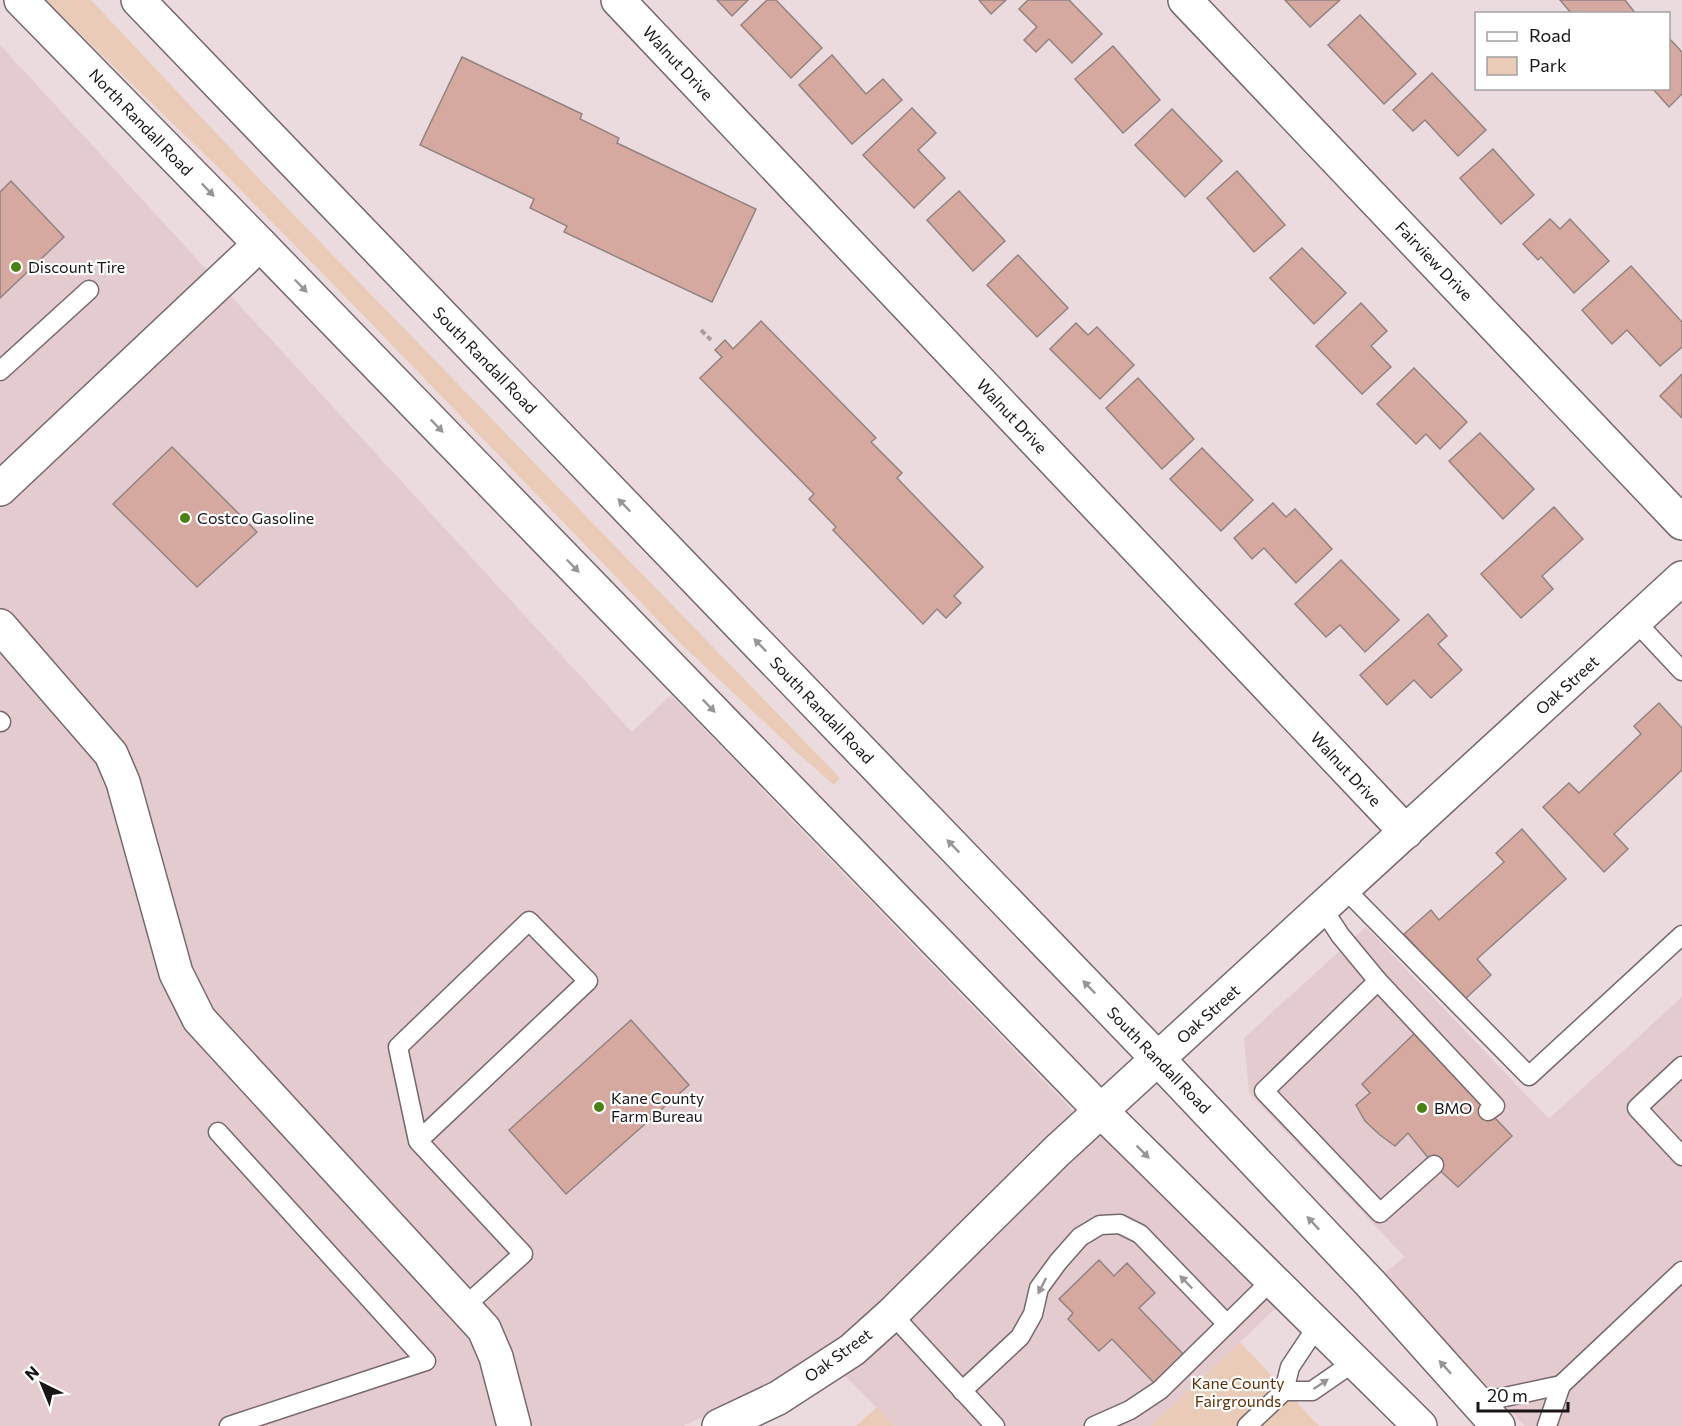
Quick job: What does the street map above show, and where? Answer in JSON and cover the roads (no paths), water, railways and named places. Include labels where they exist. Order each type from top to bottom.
[{"type":"street","name":"North Randall Road","points":[[21,0],[261,244]]},
{"type":"street","name":"South Randall Road","points":[[138,0],[1158,1059],[1370,1283],[1488,1415]]},
{"type":"street","name":"Walnut Drive","points":[[618,0],[1406,832]]},
{"type":"street","name":"Fairview Drive","points":[[1185,0],[1682,523]]},
{"type":"street","points":[[0,489],[261,244],[1101,1111],[1419,1426]]},
{"type":"street","name":"Oak Street","points":[[719,1426],[778,1398],[852,1350],[892,1314],[1049,1159],[1682,578]]},
{"type":"street","points":[[0,626],[111,754],[123,782],[176,973],[199,1019],[484,1329],[496,1357],[513,1426]]},
{"type":"lane","points":[[0,371],[89,290]]},
{"type":"lane","points":[[1636,622],[1682,671]]},
{"type":"lane","points":[[1334,899],[1529,1076],[1682,935]]},
{"type":"lane","points":[[1334,899],[1340,935],[1378,981],[1495,1106],[1488,1111]]},
{"type":"lane","points":[[418,1141],[588,981],[529,921],[398,1047],[418,1141],[523,1254],[464,1307]]},
{"type":"lane","points":[[1378,981],[1264,1091],[1380,1213],[1434,1165]]},
{"type":"lane","points":[[1682,1066],[1637,1108],[1682,1156]]},
{"type":"lane","points":[[218,1132],[426,1361],[229,1426]]},
{"type":"lane","points":[[962,1391],[1020,1336],[1033,1314],[1039,1288],[1073,1245],[1100,1225],[1120,1224],[1140,1234],[1227,1324]]},
{"type":"lane","points":[[1488,1415],[1561,1385],[1682,1271]]},
{"type":"lane","points":[[1094,1426],[1130,1410],[1160,1390],[1272,1280]]},
{"type":"lane","points":[[892,1314],[995,1426]]},
{"type":"lane","points":[[1247,1426],[1284,1391],[1290,1367],[1318,1325]]},
{"type":"lane","points":[[1284,1391],[1311,1391],[1354,1362]]},
{"type":"lane","points":[[1547,1426],[1561,1385]]},
{"type":"place","name":"Discount Tire","points":[[16,267]]},
{"type":"place","name":"Costco Gasoline","points":[[185,518]]},
{"type":"place","name":"Kane County Farm Bureau","points":[[599,1107]]},
{"type":"place","name":"BMO","points":[[1422,1108]]},
{"type":"park label","name":"Kane County Fairgrounds","points":[[1238,1392]]}]
